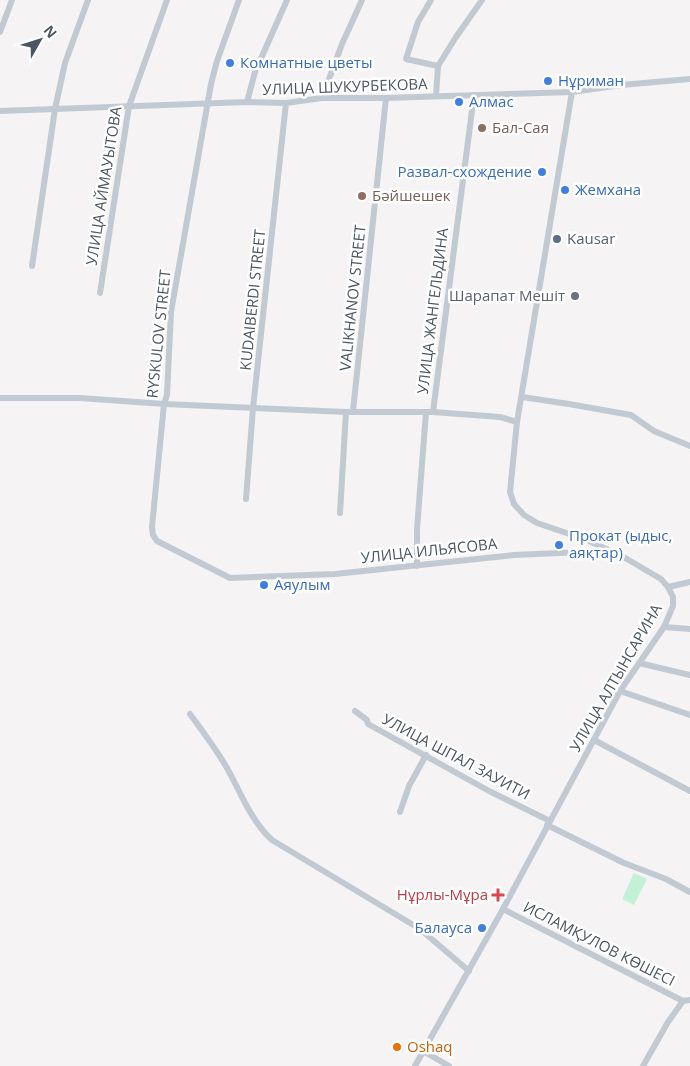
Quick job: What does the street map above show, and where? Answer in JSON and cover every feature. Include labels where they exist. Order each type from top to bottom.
[{"type":"street","points":[[0,32],[12,0]]},
{"type":"street","points":[[32,266],[55,109],[65,62],[88,0]]},
{"type":"street","name":"УЛИЦА АЙМАУЫТОВА","points":[[100,293],[129,106],[167,0]]},
{"type":"street","name":"RYSKULOV STREET","points":[[239,0],[217,61],[207,104],[171,312],[167,395],[164,404],[153,510],[153,535],[157,541],[230,578],[253,578]]},
{"type":"street","points":[[247,102],[255,72],[287,0]]},
{"type":"street","points":[[322,98],[342,44],[362,0]]},
{"type":"street","points":[[431,0],[418,22],[406,59],[438,66]]},
{"type":"street","points":[[436,96],[438,66],[482,0]]},
{"type":"street","name":"УЛИЦА ШУКУРБЕКОВА","points":[[0,110],[247,102],[286,103],[322,98],[386,98],[572,92],[621,85],[690,79]]},
{"type":"street","name":"УЛИЦА АЛТЫНСАРИНА","points":[[415,1066],[503,909],[620,691],[664,627],[673,606],[673,597],[661,579],[587,540],[537,523],[524,515],[514,504],[510,492],[518,422],[572,92]]},
{"type":"street","name":"УЛИЦА ЖАНГЕЛЬДИНА","points":[[417,566],[419,500],[474,95]]},
{"type":"street","name":"VALIKHANOV STREET","points":[[340,513],[386,98]]},
{"type":"street","name":"KUDAIBERDI STREET","points":[[246,499],[253,408],[286,103]]},
{"type":"street","points":[[522,397],[631,416],[654,431],[690,446]]},
{"type":"street","points":[[0,398],[80,398],[164,404],[350,412],[430,412],[500,417],[518,422]]},
{"type":"street","name":"УЛИЦА ИЛЬЯСОВА","points":[[253,578],[335,574],[514,555],[608,551]]},
{"type":"street","points":[[668,587],[690,582]]},
{"type":"street","points":[[664,627],[690,629]]},
{"type":"street","points":[[639,663],[690,675]]},
{"type":"street","points":[[620,691],[690,715]]},
{"type":"street","name":"УЛИЦА ШПАЛ ЗАУИТИ","points":[[355,711],[367,720],[368,724],[489,791],[624,863],[666,879],[690,892]]},
{"type":"street","points":[[190,714],[213,744],[262,831],[272,840],[420,929],[469,971]]},
{"type":"street","points":[[594,740],[690,791]]},
{"type":"street","points":[[400,812],[409,786],[426,755]]},
{"type":"street","name":"ИСЛАМҚУЛОВ КӨШЕСІ","points":[[503,909],[683,1001]]},
{"type":"street","points":[[643,1066],[668,1022],[683,1001],[690,1000]]},
{"type":"street","points":[[423,1051],[449,1066]]},
{"type":"green space","points":[[634,873],[647,879],[634,905],[622,899]]},
{"type":"place","name":"Комнатные цветы","points":[[230,63]]},
{"type":"place","name":"Нұриман","points":[[548,81]]},
{"type":"place","name":"Алмас","points":[[459,102]]},
{"type":"place","name":"Бал-Сая","points":[[482,128]]},
{"type":"place","name":"Развал-схождение","points":[[542,172]]},
{"type":"place","name":"Жемхана","points":[[565,190]]},
{"type":"place","name":"Бәйшешек","points":[[362,196]]},
{"type":"place","name":"Kausar","points":[[557,239]]},
{"type":"place","name":"Шарапат Мешіт","points":[[575,296]]},
{"type":"place","name":"Прокат (ыдыс, аяқтар)","points":[[559,545]]},
{"type":"place","name":"Аяулым","points":[[264,585]]},
{"type":"place","name":"Нұрлы-Мұра","points":[[498,895]]},
{"type":"place","name":"Балауса","points":[[482,928]]},
{"type":"place","name":"Oshaq","points":[[397,1047]]}]
